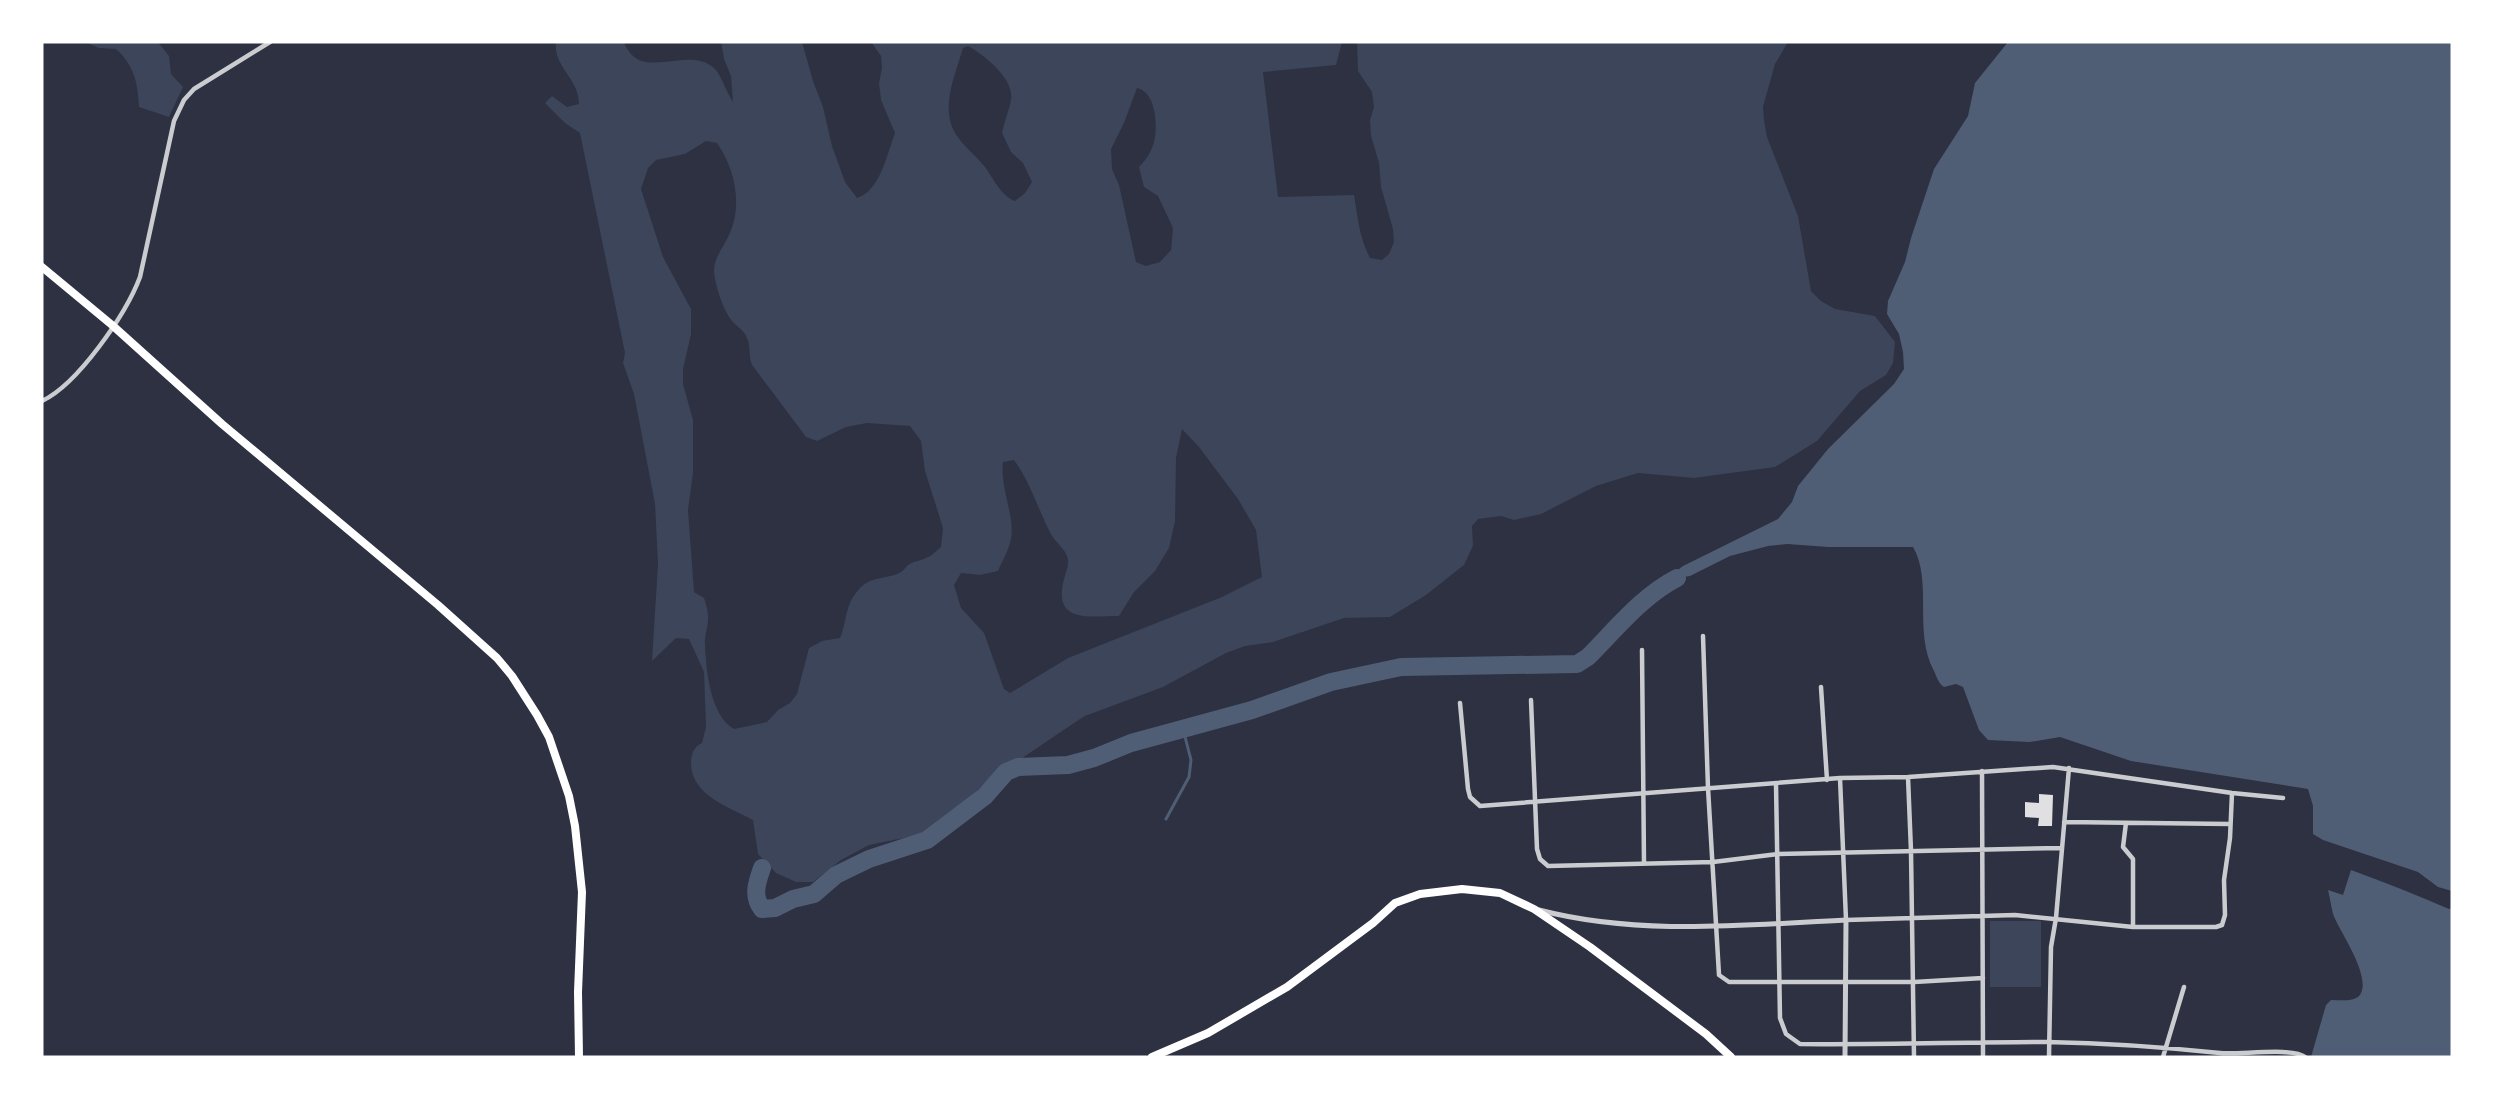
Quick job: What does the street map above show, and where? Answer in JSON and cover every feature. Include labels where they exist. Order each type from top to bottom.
[{"type":"highway","points":[[42,267],[112,325],[222,424],[478,640],[512,676],[549,737],[569,796],[582,873],[578,992],[579,1057]]},
{"type":"highway","points":[[1152,1057],[1208,1033],[1287,987],[1373,923],[1395,903],[1409,896],[1446,890],[1479,890],[1500,893],[1534,909],[1590,946],[1706,1034],[1731,1057]]},
{"type":"street","points":[[42,401],[60,391],[74,377],[127,306],[140,277],[167,150],[181,104],[200,84],[270,42]]},
{"type":"street","points":[[1703,636],[1708,788],[1718,925],[1717,961],[1719,975],[1722,979],[1730,982],[1845,980],[1914,982],[1983,978]]},
{"type":"street","points":[[1642,650],[1644,863]]},
{"type":"street","points":[[1821,687],[1827,780]]},
{"type":"street","points":[[1531,700],[1538,849],[1543,864],[1552,867],[1713,862],[1778,854],[2061,848]]},
{"type":"street","points":[[1460,703],[1468,789],[1473,801],[1480,806],[1840,778],[1908,777],[2018,768],[2069,768],[2232,793],[2283,798]]},
{"type":"street","points":[[2049,1057],[2051,947],[2056,918],[2069,768]]},
{"type":"street","points":[[1982,771],[1983,1057]]},
{"type":"street","points":[[1908,777],[1914,1057]]},
{"type":"street","points":[[1840,778],[1846,920],[1845,1057]]},
{"type":"street","points":[[1776,784],[1780,1018],[1790,1039],[1800,1044],[1845,1045],[2049,1042],[2244,1054],[2282,1051],[2300,1053],[2305,1057]]},
{"type":"street","points":[[1534,909],[1634,926],[1779,924],[1981,916],[2056,918],[2133,927],[2216,927],[2222,924],[2226,906],[2224,880],[2230,838],[2232,793]]},
{"type":"street","points":[[2064,822],[2230,824]]},
{"type":"street","points":[[2126,823],[2123,847],[2133,859],[2133,927]]},
{"type":"street","points":[[2163,1057],[2184,987]]},
{"type":"shaded area","points":[[85,42],[158,42],[169,56],[171,74],[183,87],[169,117],[139,107],[134,75],[127,61],[116,49],[99,48]]},
{"type":"shaded area","points":[[556,42],[624,42],[631,54],[641,61],[653,63],[692,60],[704,62],[718,72],[733,102],[731,76],[724,59],[721,42],[802,42],[823,107],[832,146],[845,182],[857,198],[872,188],[877,180],[895,133],[881,100],[879,83],[882,68],[881,56],[871,42],[1342,42],[1336,65],[1263,72],[1278,197],[1354,195],[1359,227],[1366,250],[1370,258],[1382,260],[1389,254],[1394,242],[1393,229],[1381,187],[1379,163],[1371,136],[1370,120],[1374,107],[1372,92],[1358,71],[1357,42],[1788,42],[1775,64],[1763,107],[1764,120],[1767,137],[1798,216],[1811,291],[1821,301],[1835,309],[1875,316],[1895,342],[1893,363],[1886,375],[1860,391],[1817,441],[1775,467],[1694,478],[1638,473],[1596,486],[1541,514],[1514,520],[1501,516],[1478,519],[1472,526],[1473,546],[1464,565],[1426,595],[1390,617],[1344,618],[1273,642],[1245,646],[1226,653],[1163,687],[1085,716],[984,784],[937,828],[918,835],[869,845],[841,860],[813,882],[796,882],[776,873],[758,854],[753,820],[713,798],[697,783],[692,773],[692,756],[695,748],[702,743],[706,727],[704,672],[689,639],[676,638],[652,661],[658,564],[655,504],[634,394],[623,363],[625,353],[580,133],[565,123],[545,103],[552,96],[567,107],[579,104],[575,87],[558,59]],"holes":[[[968,46],[997,68],[1011,92],[1002,133],[1011,152],[1023,163],[1032,182],[1025,193],[1015,201],[1002,191],[953,129],[950,118],[950,94],[963,48]],[[1137,88],[1143,91],[1152,102],[1156,127],[1154,142],[1146,159],[1139,167],[1144,187],[1158,196],[1173,228],[1171,250],[1160,262],[1146,266],[1136,262],[1119,185],[1112,169],[1111,149]],[[706,141],[717,143],[732,176],[736,212],[729,235],[716,260],[714,275],[725,310],[747,338],[752,365],[806,437],[817,441],[846,427],[867,423],[910,426],[921,441],[925,471],[943,528],[941,547],[932,555],[910,564],[899,573],[868,582],[858,590],[848,607],[840,638],[822,641],[809,648],[797,694],[790,703],[778,710],[767,722],[734,729],[719,713],[711,691],[705,644],[708,612],[704,598],[694,592],[688,510],[693,473],[693,420],[683,384],[683,369],[691,334],[691,309],[663,257],[641,189],[648,168],[656,160],[685,154]],[[1182,429],[1199,447],[1238,499],[1256,530],[1262,577],[1222,597],[1068,658],[1010,693],[1004,689],[984,633],[961,608],[954,585],[961,573],[980,575],[998,571],[1007,551],[1012,530],[1003,462],[1014,460],[1051,534],[1067,556],[1068,565],[1062,594],[1063,604],[1076,614],[1096,617],[1119,616],[1134,592],[1155,571],[1169,548],[1175,521],[1176,458]]]},
{"type":"shaded area","points":[[2008,42],[2452,42],[2452,891],[2438,887],[2418,872],[2323,840],[2313,834],[2313,806],[2308,789],[2131,761],[2060,737],[2030,742],[1988,740],[1979,730],[1963,687],[1956,684],[1944,687],[1938,680],[1928,656],[1923,624],[1922,575],[1913,547],[1828,547],[1787,544],[1768,546],[1730,556],[1690,576],[1677,578],[1679,569],[1683,566],[1778,519],[1792,502],[1798,486],[1828,449],[1894,384],[1904,369],[1899,334],[1887,314],[1888,301],[1905,262],[1934,169],[1968,116],[1975,83]]},
{"type":"shaded area","points":[[2351,870],[2449,909],[2452,908],[2452,1057],[2311,1057],[2326,1005],[2331,1000],[2356,998],[2362,988],[2359,967],[2333,914],[2328,890],[2343,895]]},
{"type":"shaded area","points":[[1990,921],[2041,921],[2041,987],[1990,987]]},
{"type":"building","points":[[2039,794],[2053,795],[2052,826],[2038,826],[2039,818],[2025,817],[2025,802],[2039,803]]},
{"type":"waterway","points":[[762,868],[757,884],[757,899],[762,909],[775,908],[793,899],[814,894],[836,875],[869,859],[927,840],[985,796],[1006,772],[1018,767],[1068,765],[1094,758],[1131,743],[1252,710],[1331,682],[1401,667],[1577,664],[1588,657],[1652,594],[1677,578]]},
{"type":"waterway","points":[[1166,819],[1189,777],[1191,760],[1183,729]]}]
